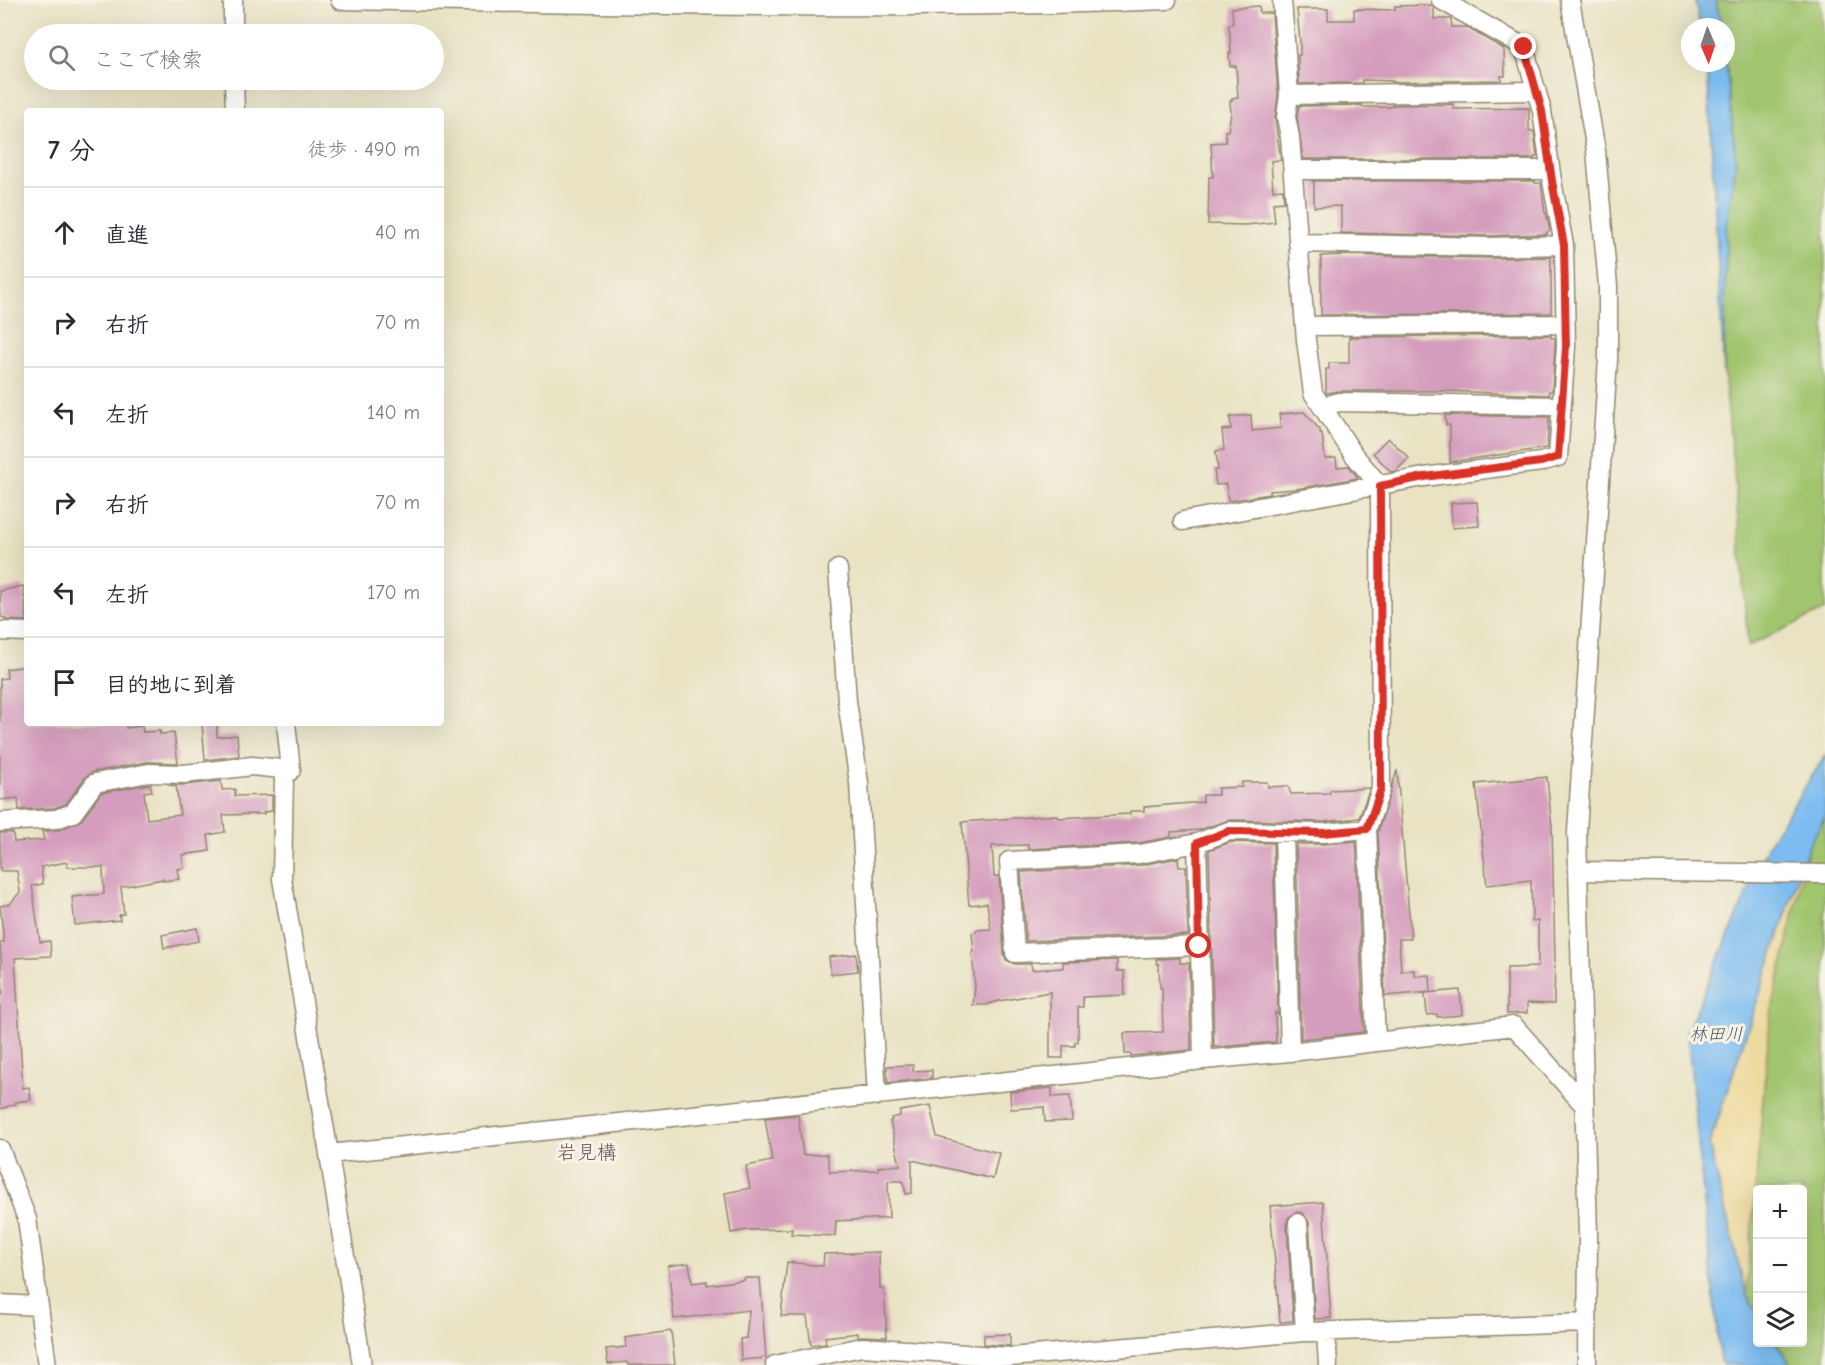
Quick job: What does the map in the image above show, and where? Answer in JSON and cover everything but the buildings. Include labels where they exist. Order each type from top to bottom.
[{"type":"street","points":[[233,0],[233,24]]},
{"type":"street","points":[[340,0],[781,6],[1167,0]]},
{"type":"street","points":[[1282,0],[1289,95],[1286,117],[1293,170],[1305,326],[1313,393],[1354,455],[1380,486],[1381,789],[1367,829],[1376,1041]]},
{"type":"street","points":[[1183,521],[1424,477],[1541,462],[1558,457],[1565,324],[1564,245],[1542,111],[1524,47],[1441,0]]},
{"type":"street","points":[[1570,0],[1596,151],[1608,286],[1608,359],[1577,821],[1588,1235],[1587,1365]]},
{"type":"street","points":[[234,90],[235,108]]},
{"type":"street","points":[[1289,95],[1536,91]]},
{"type":"street","points":[[1293,170],[1550,170]]},
{"type":"street","points":[[1298,243],[1491,247],[1564,245]]},
{"type":"street","points":[[1305,326],[1565,324]]},
{"type":"street","points":[[1323,407],[1338,402],[1561,406]]},
{"type":"street","points":[[838,568],[847,701],[859,783],[877,1096]]},
{"type":"street","points":[[0,631],[24,632]]},
{"type":"street","points":[[286,726],[291,770]]},
{"type":"street","points":[[0,822],[56,819],[73,813],[95,783],[149,773],[184,774],[252,766],[291,770]]},
{"type":"street","points":[[291,770],[284,777],[282,879],[362,1365]]},
{"type":"street","points":[[1199,946],[1014,953],[1010,861],[1140,854],[1197,843],[1229,831],[1323,833],[1367,829]]},
{"type":"street","points":[[1284,832],[1290,1052]]},
{"type":"street","points":[[1197,843],[1203,1060]]},
{"type":"street","points":[[1577,871],[1825,874]]},
{"type":"street","points":[[329,1155],[1514,1026],[1583,1104]]},
{"type":"street","points":[[0,1149],[27,1219],[47,1365]]},
{"type":"street","points":[[1298,1223],[1305,1332]]},
{"type":"street","points":[[0,1304],[39,1306]]},
{"type":"street","points":[[775,1365],[862,1347],[940,1359],[1010,1357],[1305,1332],[1587,1323]]},
{"type":"street","points":[[1326,1332],[1329,1365]]},
{"type":"green space","points":[[1716,0],[1820,0],[1822,31],[1825,34],[1825,610],[1748,646],[1724,372],[1726,229],[1736,163],[1727,72],[1735,72],[1735,18],[1719,18]]},
{"type":"green space","points":[[1825,817],[1825,1365],[1791,1365],[1779,1347],[1807,1347],[1807,1185],[1755,1185],[1770,1018],[1809,845]]},
{"type":"green space","points":[[1753,1214],[1753,1305],[1746,1294]]},
{"type":"sand","points":[[1809,845],[1770,1018],[1755,1185],[1753,1185],[1753,1214],[1746,1294],[1709,1145]]},
{"type":"water","points":[[1695,0],[1716,0],[1719,18],[1698,18]]},
{"type":"water","points":[[1707,72],[1727,72],[1736,163],[1726,229],[1724,372]]},
{"type":"water","name":"林田川","points":[[1825,756],[1825,817],[1809,845],[1709,1145],[1746,1294],[1753,1305],[1753,1347],[1779,1347],[1791,1365],[1723,1365],[1720,1361],[1687,1031],[1770,841]]},
{"type":"district","name":"岩見構","points":[[587,1152]]},
{"type":"route","points":[[1199,946],[1197,843],[1229,831],[1323,833],[1367,829],[1381,789],[1382,529],[1380,486],[1424,477],[1541,462],[1558,457],[1566,347],[1564,245],[1542,111],[1524,47]]}]
